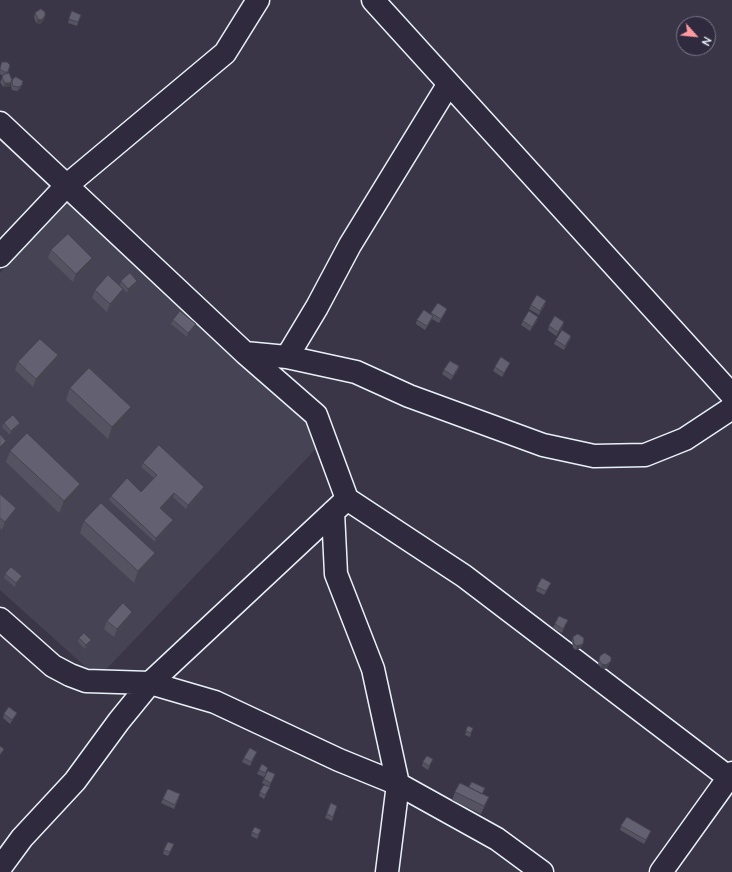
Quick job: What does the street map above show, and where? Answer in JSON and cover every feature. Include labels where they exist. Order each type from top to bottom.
[{"type":"street","points":[[0,256],[66,186],[225,53],[258,0]]},
{"type":"street","points":[[372,0],[732,395]]},
{"type":"street","points":[[287,357],[317,307],[362,225],[448,85]]},
{"type":"street","points":[[0,123],[245,353],[316,415],[340,506],[336,574],[373,669],[398,784],[387,872]]},
{"type":"street","points":[[245,353],[287,357],[356,372],[409,396],[543,445],[594,456],[645,455],[685,438],[732,408]]},
{"type":"street","points":[[0,868],[22,838],[75,781],[119,721],[150,683],[340,506]]},
{"type":"street","points":[[340,506],[464,576],[731,776],[660,872]]},
{"type":"street","points":[[0,619],[53,666],[70,675],[86,681],[150,683],[215,702],[339,760],[398,784],[497,839],[542,872]]},
{"type":"shaded area","points":[[69,192],[328,436],[98,678],[0,590],[0,273]]},
{"type":"building","points":[[41,9],[45,12],[45,16],[41,20],[38,19],[35,13]]},
{"type":"building","points":[[72,11],[81,15],[78,22],[69,19]]},
{"type":"building","points":[[2,62],[7,62],[10,65],[8,72],[4,72],[0,69]]},
{"type":"building","points":[[9,73],[12,80],[10,83],[5,83],[2,78],[3,75]]},
{"type":"building","points":[[16,77],[23,81],[22,85],[19,87],[13,86],[13,79]]},
{"type":"building","points":[[68,234],[92,258],[76,274],[51,250]]},
{"type":"building","points":[[130,273],[137,281],[128,289],[121,281]]},
{"type":"building","points":[[108,275],[123,289],[110,304],[95,290]]},
{"type":"building","points":[[537,295],[546,301],[540,311],[531,305]]},
{"type":"building","points":[[438,303],[447,309],[441,319],[431,313]]},
{"type":"building","points":[[424,310],[433,316],[427,326],[417,320]]},
{"type":"building","points":[[180,311],[196,324],[188,333],[173,320]]},
{"type":"building","points":[[529,311],[538,317],[532,327],[523,321]]},
{"type":"building","points":[[555,316],[564,322],[558,332],[549,326]]},
{"type":"building","points":[[562,330],[571,336],[565,346],[556,340]]},
{"type":"building","points":[[40,339],[58,355],[36,379],[18,362]]},
{"type":"building","points":[[501,357],[510,363],[504,373],[495,367]]},
{"type":"building","points":[[450,361],[459,366],[453,376],[444,370]]},
{"type":"building","points":[[89,368],[131,407],[112,427],[70,388]]},
{"type":"building","points":[[13,415],[20,423],[11,431],[4,423]]},
{"type":"building","points":[[27,433],[80,484],[64,501],[10,451]]},
{"type":"building","points":[[0,434],[6,441],[0,447]]},
{"type":"building","points":[[159,445],[204,487],[188,505],[174,493],[160,508],[173,520],[156,538],[111,496],[127,478],[141,492],[157,475],[143,463]]},
{"type":"building","points":[[0,494],[16,508],[5,522],[0,518]]},
{"type":"building","points":[[101,503],[155,553],[138,571],[84,521]]},
{"type":"building","points":[[11,567],[22,576],[16,583],[5,574]]},
{"type":"building","points":[[542,578],[551,583],[546,591],[537,587]]},
{"type":"building","points":[[123,603],[132,612],[117,629],[107,621]]},
{"type":"building","points":[[559,616],[568,620],[563,629],[555,624]]},
{"type":"building","points":[[84,633],[91,640],[86,645],[79,638]]},
{"type":"building","points":[[578,634],[584,638],[583,644],[577,646],[574,644],[573,637]]},
{"type":"building","points":[[605,653],[611,657],[611,661],[606,665],[602,664],[599,660],[600,656]]},
{"type":"building","points":[[9,707],[17,713],[12,720],[4,714]]},
{"type":"building","points":[[468,726],[473,728],[471,733],[466,731]]},
{"type":"building","points":[[0,746],[4,749],[0,755]]},
{"type":"building","points":[[250,748],[257,752],[251,762],[244,758]]},
{"type":"building","points":[[427,756],[433,759],[429,766],[423,762]]},
{"type":"building","points":[[262,764],[268,768],[265,773],[259,770]]},
{"type":"building","points":[[268,771],[275,774],[271,783],[264,779]]},
{"type":"building","points":[[472,782],[485,788],[482,794],[469,787]]},
{"type":"building","points":[[460,783],[489,797],[484,806],[455,792]]},
{"type":"building","points":[[264,785],[270,787],[265,795],[260,792]]},
{"type":"building","points":[[168,789],[180,794],[175,805],[163,799]]},
{"type":"building","points":[[331,803],[337,806],[333,817],[327,814]]},
{"type":"building","points":[[627,817],[651,831],[646,840],[621,826]]},
{"type":"building","points":[[255,827],[261,830],[258,835],[252,832]]},
{"type":"building","points":[[168,842],[174,844],[170,852],[164,850]]}]
